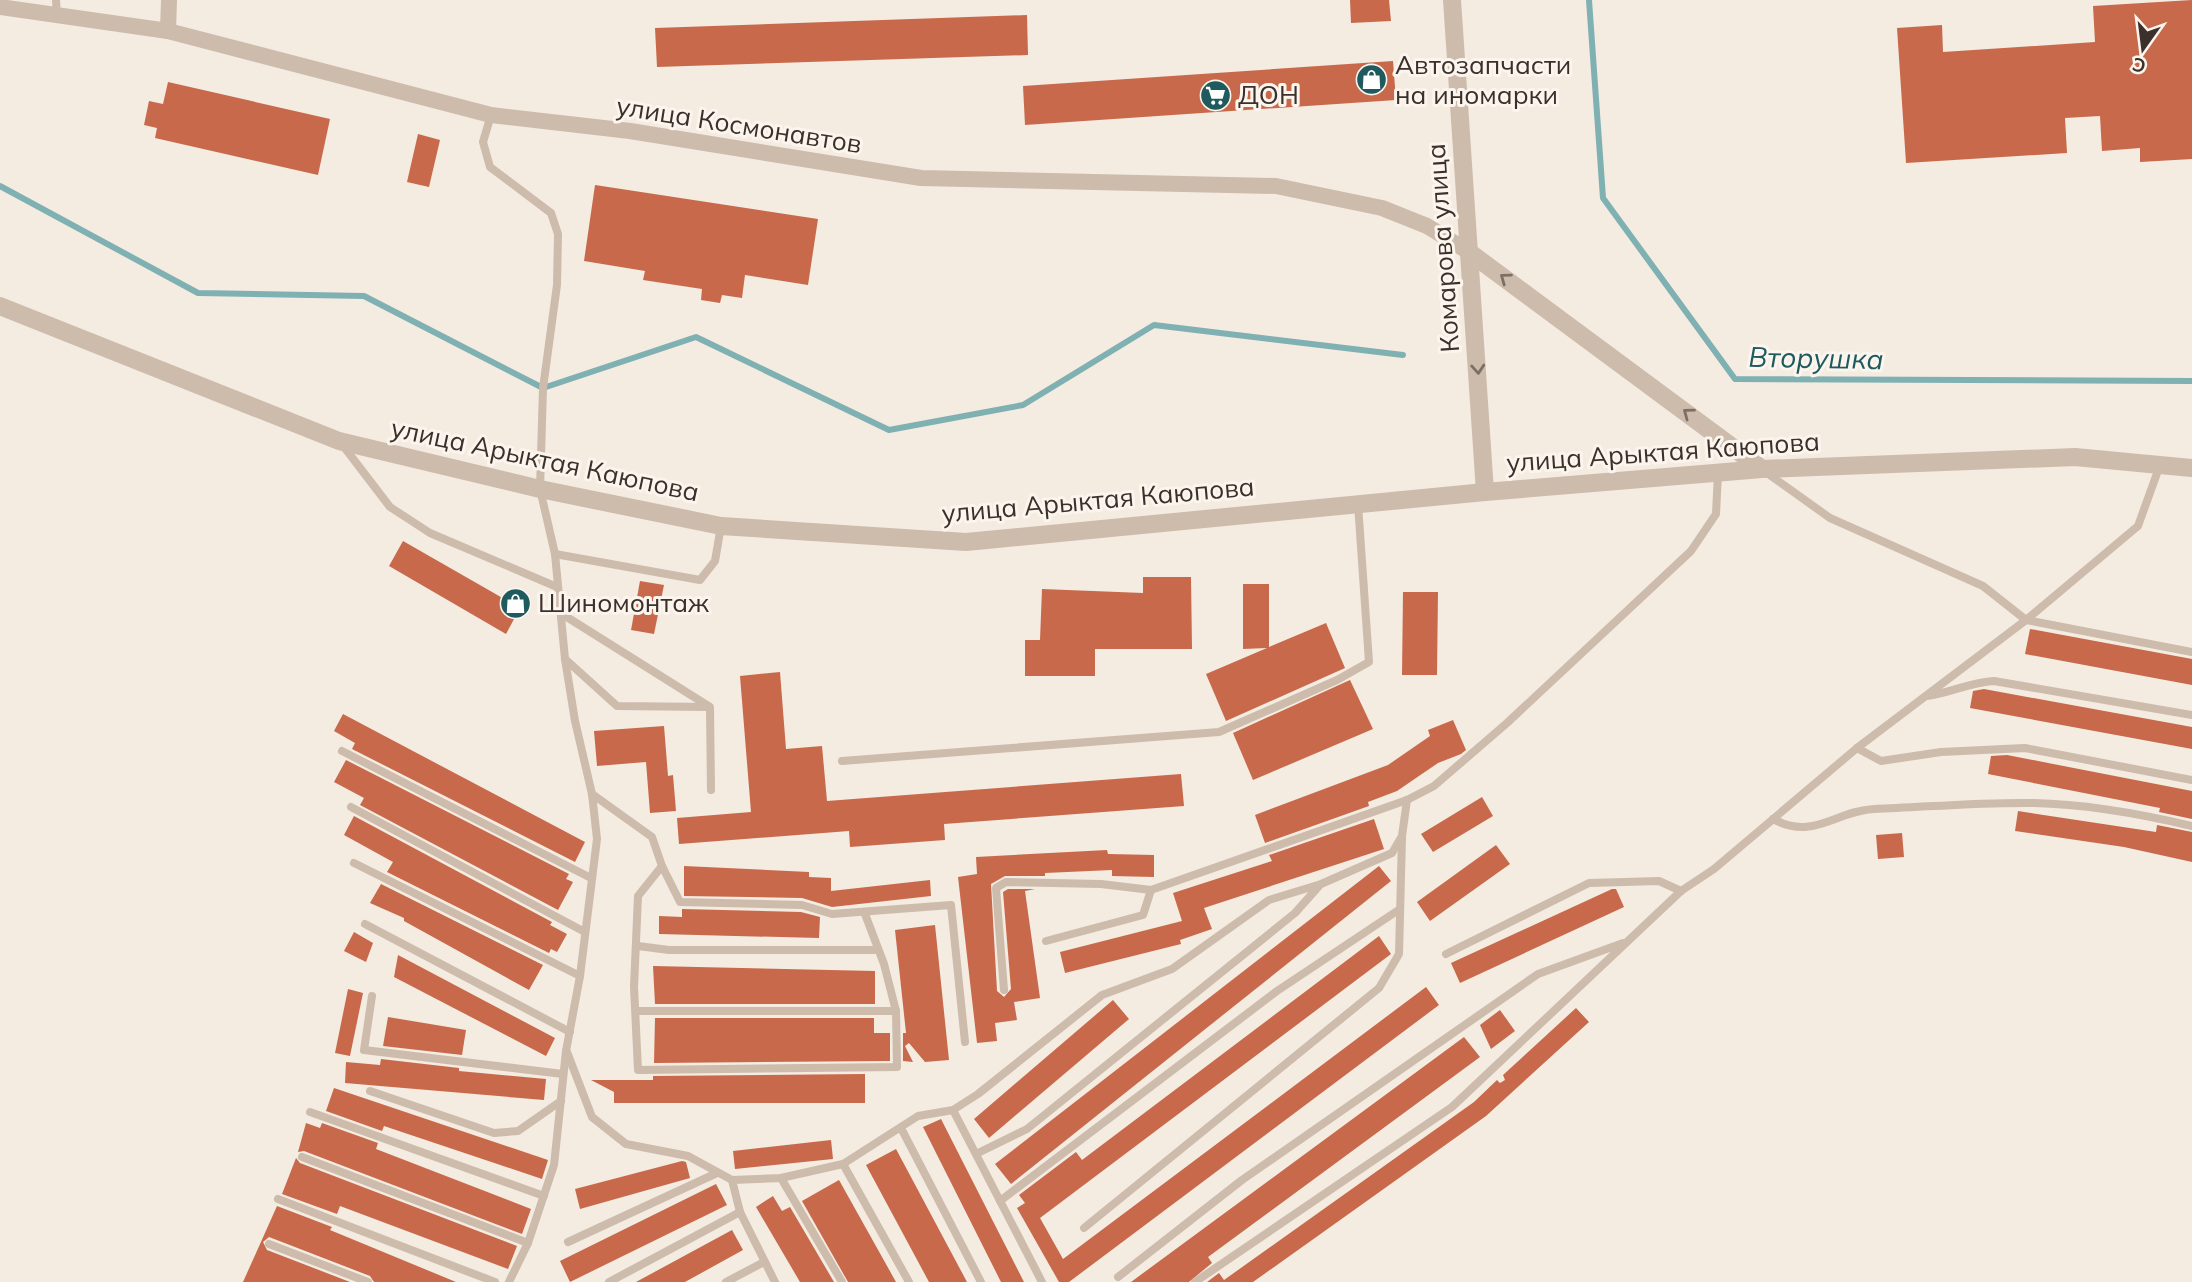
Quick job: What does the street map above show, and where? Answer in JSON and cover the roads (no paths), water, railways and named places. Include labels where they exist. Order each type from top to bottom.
[{"type":"street","points":[[168,31],[169,0]]},
{"type":"street","name":"Комарова улица","points":[[1452,0],[1485,492]]},
{"type":"street","name":"улица Космонавтов","points":[[0,7],[56,8],[168,31],[491,115],[630,131],[921,178],[1276,186],[1382,208],[1427,226],[1469,252]]},
{"type":"street","points":[[1469,252],[1762,469]]},
{"type":"street","name":"улица Арыктая Каюпова","points":[[0,306],[339,441],[540,489],[721,526],[965,542],[1485,492],[1762,469],[2075,457],[2192,468]]},
{"type":"lane","points":[[491,115],[483,142],[490,167],[551,213],[558,234],[557,285],[543,388],[540,489],[555,554],[565,659],[575,720],[592,794],[597,839],[583,931],[580,976],[566,1051],[554,1165],[528,1243],[509,1282]]},
{"type":"lane","points":[[339,441],[390,507],[429,533],[557,587]]},
{"type":"lane","points":[[1195,1282],[1452,1107],[1681,891],[1714,869],[1857,748],[2026,621],[2138,526],[2160,465]]},
{"type":"lane","points":[[1762,469],[1830,517],[1983,586],[2026,621],[2192,652]]},
{"type":"lane","points":[[1004,990],[996,888],[1006,882],[1101,884],[1151,890],[1407,800],[1434,786],[1507,723],[1691,551],[1716,514],[1718,473]]},
{"type":"lane","points":[[842,761],[1219,732],[1337,680],[1369,662],[1358,504]]},
{"type":"lane","points":[[555,554],[700,580],[715,561],[721,526]]},
{"type":"lane","points":[[562,614],[710,707]]},
{"type":"lane","points":[[565,659],[617,706],[710,707]]},
{"type":"lane","points":[[1924,696],[1945,694],[1974,682],[1994,681],[2192,715]]},
{"type":"lane","points":[[710,707],[711,790]]},
{"type":"lane","points":[[1857,748],[1881,761],[1941,752],[2025,748],[2192,780]]},
{"type":"lane","points":[[342,751],[592,878]]},
{"type":"lane","points":[[592,794],[652,837],[662,866],[680,902],[802,905],[832,914],[865,914],[925,905],[951,905],[965,1042]]},
{"type":"lane","points":[[1084,1228],[1379,988],[1399,954],[1402,836],[1407,800]]},
{"type":"lane","points":[[1773,819],[1788,828],[1809,828],[1869,809],[2035,803],[2150,816],[2192,826]]},
{"type":"lane","points":[[351,807],[583,931]]},
{"type":"lane","points":[[566,1051],[592,1117],[626,1144],[688,1156],[732,1180],[782,1178],[843,1164],[918,1116],[953,1110],[978,1094],[1102,995],[1172,969],[1269,900],[1321,884],[1392,853],[1402,836]]},
{"type":"lane","points":[[354,863],[580,976]]},
{"type":"lane","points":[[662,866],[638,896],[638,946],[634,987],[638,1070],[897,1067],[896,1011],[865,914]]},
{"type":"lane","points":[[1446,954],[1589,883],[1659,881],[1681,891]]},
{"type":"lane","points":[[976,1154],[1027,1129],[1295,913],[1321,884]]},
{"type":"lane","points":[[1046,941],[1143,915],[1151,890]]},
{"type":"lane","points":[[1000,1201],[1277,991],[1400,909]]},
{"type":"lane","points":[[365,924],[570,1032]]},
{"type":"lane","points":[[1118,1277],[1242,1180],[1538,974],[1629,940]]},
{"type":"lane","points":[[638,946],[669,950],[878,950]]},
{"type":"lane","points":[[372,996],[364,1050],[563,1074]]},
{"type":"lane","points":[[637,1011],[896,1011]]},
{"type":"lane","points":[[370,1091],[494,1133],[518,1131],[561,1101]]},
{"type":"lane","points":[[953,1110],[1042,1282]]},
{"type":"lane","points":[[310,1112],[544,1196]]},
{"type":"lane","points":[[901,1128],[981,1282]]},
{"type":"lane","points":[[302,1157],[528,1243]]},
{"type":"lane","points":[[843,1164],[909,1282]]},
{"type":"lane","points":[[569,1242],[717,1173]]},
{"type":"lane","points":[[782,1178],[842,1282]]},
{"type":"lane","points":[[732,1180],[740,1212],[775,1282]]},
{"type":"lane","points":[[278,1199],[495,1282]]},
{"type":"lane","points":[[609,1282],[740,1212]]},
{"type":"lane","points":[[269,1244],[368,1282]]},
{"type":"lane","points":[[726,1282],[764,1262]]},
{"type":"waterway","name":"Вторушка","points":[[1589,0],[1603,198],[1735,379],[2192,381]]},
{"type":"waterway","points":[[0,186],[198,293],[364,296],[543,388],[696,337],[889,430],[1023,405],[1154,325],[1403,355]]},
{"type":"place","name":"Автозапчасти на иномарки","points":[[1372,80]]},
{"type":"place","name":"ДОН","points":[[1215,95]]},
{"type":"place","name":"Шиномонтаж","points":[[515,603]]}]
